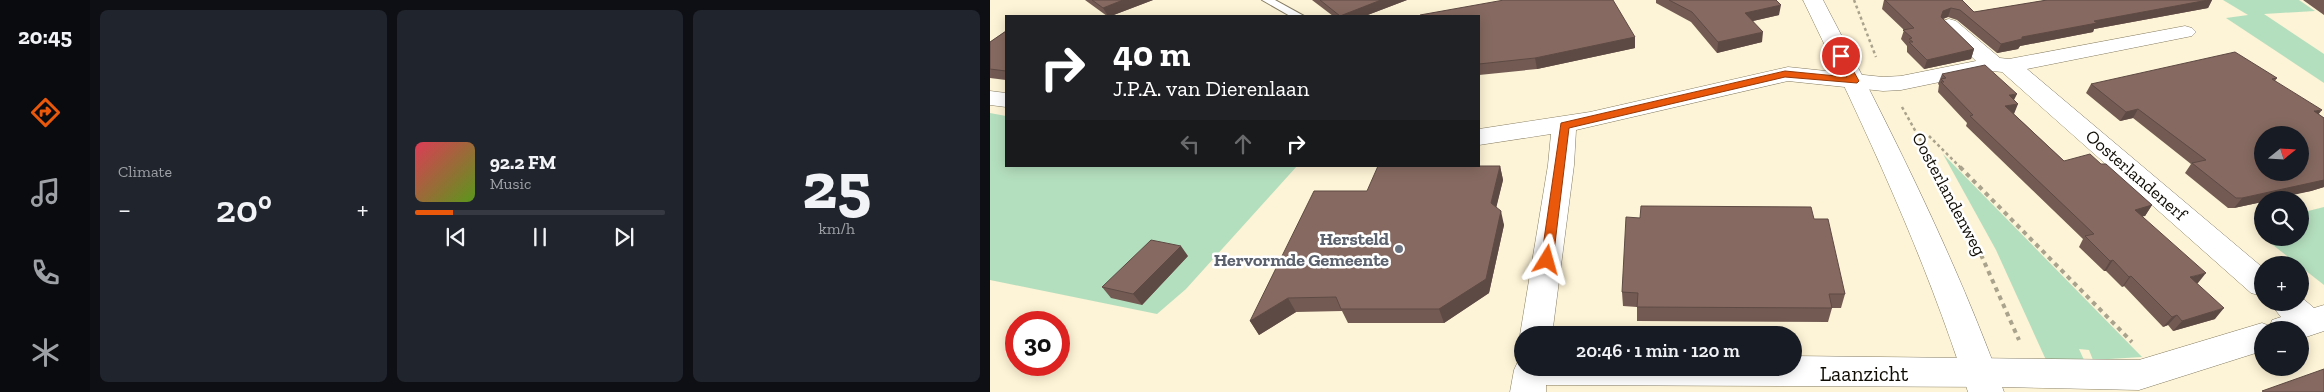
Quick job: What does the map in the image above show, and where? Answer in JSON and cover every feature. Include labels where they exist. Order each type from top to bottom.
[{"type":"street","name":"Oosterlandenweg","points":[[1813,0],[1854,81],[1938,258],[1983,382]]},
{"type":"street","name":"Oosterlandenerf","points":[[1948,25],[2001,65],[2254,277]]},
{"type":"street","points":[[1480,137],[1564,126],[1785,74],[1889,84],[2185,32]]},
{"type":"street","points":[[990,98],[1005,100]]},
{"type":"street","points":[[1537,326],[1561,165],[1564,126]]},
{"type":"street","points":[[1983,382],[2032,373],[2106,384],[2160,370],[2254,340]]},
{"type":"street","name":"Laanzicht","points":[[1530,376],[1983,382]]},
{"type":"lane","points":[[1267,0],[1296,15]]},
{"type":"path","name":"Oosterlandenweg","points":[[1854,0],[1866,37],[1889,84],[1979,248],[2032,373]]},
{"type":"path","points":[[1929,136],[2160,370]]},
{"type":"green space","points":[[2223,0],[2299,0],[2315,11],[2264,14],[2324,54],[2324,83],[2226,18],[2248,15]]},
{"type":"green space","points":[[990,113],[1005,116],[1005,167],[1296,167],[1186,289],[1157,314],[990,280]]},
{"type":"green space","points":[[1943,154],[2142,357],[2093,360],[2089,350],[2079,349],[2084,360],[2046,360],[1996,250]]},
{"type":"green space","points":[[2324,207],[2324,285],[2309,273],[2309,256],[2287,256],[2274,246],[2309,246],[2309,211]]},
{"type":"building","points":[[1092,0],[1123,0],[1103,8]]},
{"type":"building","points":[[1320,0],[1381,0],[1343,15],[1339,15]]},
{"type":"building","points":[[1504,0],[1613,0],[1635,37],[1535,58],[1480,64],[1480,15],[1420,15]]},
{"type":"building","points":[[1669,0],[1776,0],[1781,5],[1745,13],[1763,32],[1718,42],[1692,12]]},
{"type":"building","points":[[1885,0],[1962,0],[1974,12],[2047,0],[2208,0],[2094,21],[2097,23],[2022,37],[2022,39],[2001,44],[1960,10],[1951,8],[1943,11],[1941,17],[1974,49],[1927,60],[1909,42],[1913,42],[1909,39],[1912,38],[1903,30],[1914,28]]},
{"type":"building","points":[[1005,32],[1005,71],[990,69],[990,42]]},
{"type":"building","points":[[2235,52],[2277,78],[2272,79],[2322,110],[2314,111],[2324,118],[2324,180],[2274,191],[2254,191],[2254,195],[2236,198],[2192,163],[2206,160],[2138,109],[2126,112],[2091,84]]},
{"type":"building","points":[[1985,65],[2017,94],[2009,95],[2018,104],[2005,106],[2064,161],[2090,154],[2101,164],[2106,164],[2152,205],[2135,210],[2206,273],[2190,277],[2224,308],[2182,321],[2177,315],[2172,317],[2131,276],[2129,277],[2113,260],[2110,261],[2085,236],[2094,234],[1970,116],[1973,115],[1941,82],[1944,82],[1941,79],[1946,78],[1942,74]]},
{"type":"building","name":"Hersteld Hervormde Gemeente","points":[[1500,166],[1491,203],[1501,211],[1486,279],[1439,309],[1341,309],[1336,297],[1288,298],[1250,321],[1314,191],[1367,191],[1378,167]]},
{"type":"building","points":[[1641,206],[1811,207],[1814,219],[1828,219],[1845,294],[1829,294],[1832,308],[1637,307],[1638,293],[1622,292],[1626,217],[1640,218]]},
{"type":"building","points":[[1151,240],[1181,246],[1133,294],[1102,287]]},
{"type":"building","points":[[2324,369],[2324,392],[2262,391],[2309,376],[2309,374]]},
{"type":"place","name":"Hersteld Hervormde Gemeente","points":[[1399,249]]},
{"type":"route","points":[[1547,260],[1561,165],[1564,126],[1791,73],[1854,81],[1841,56]]}]
